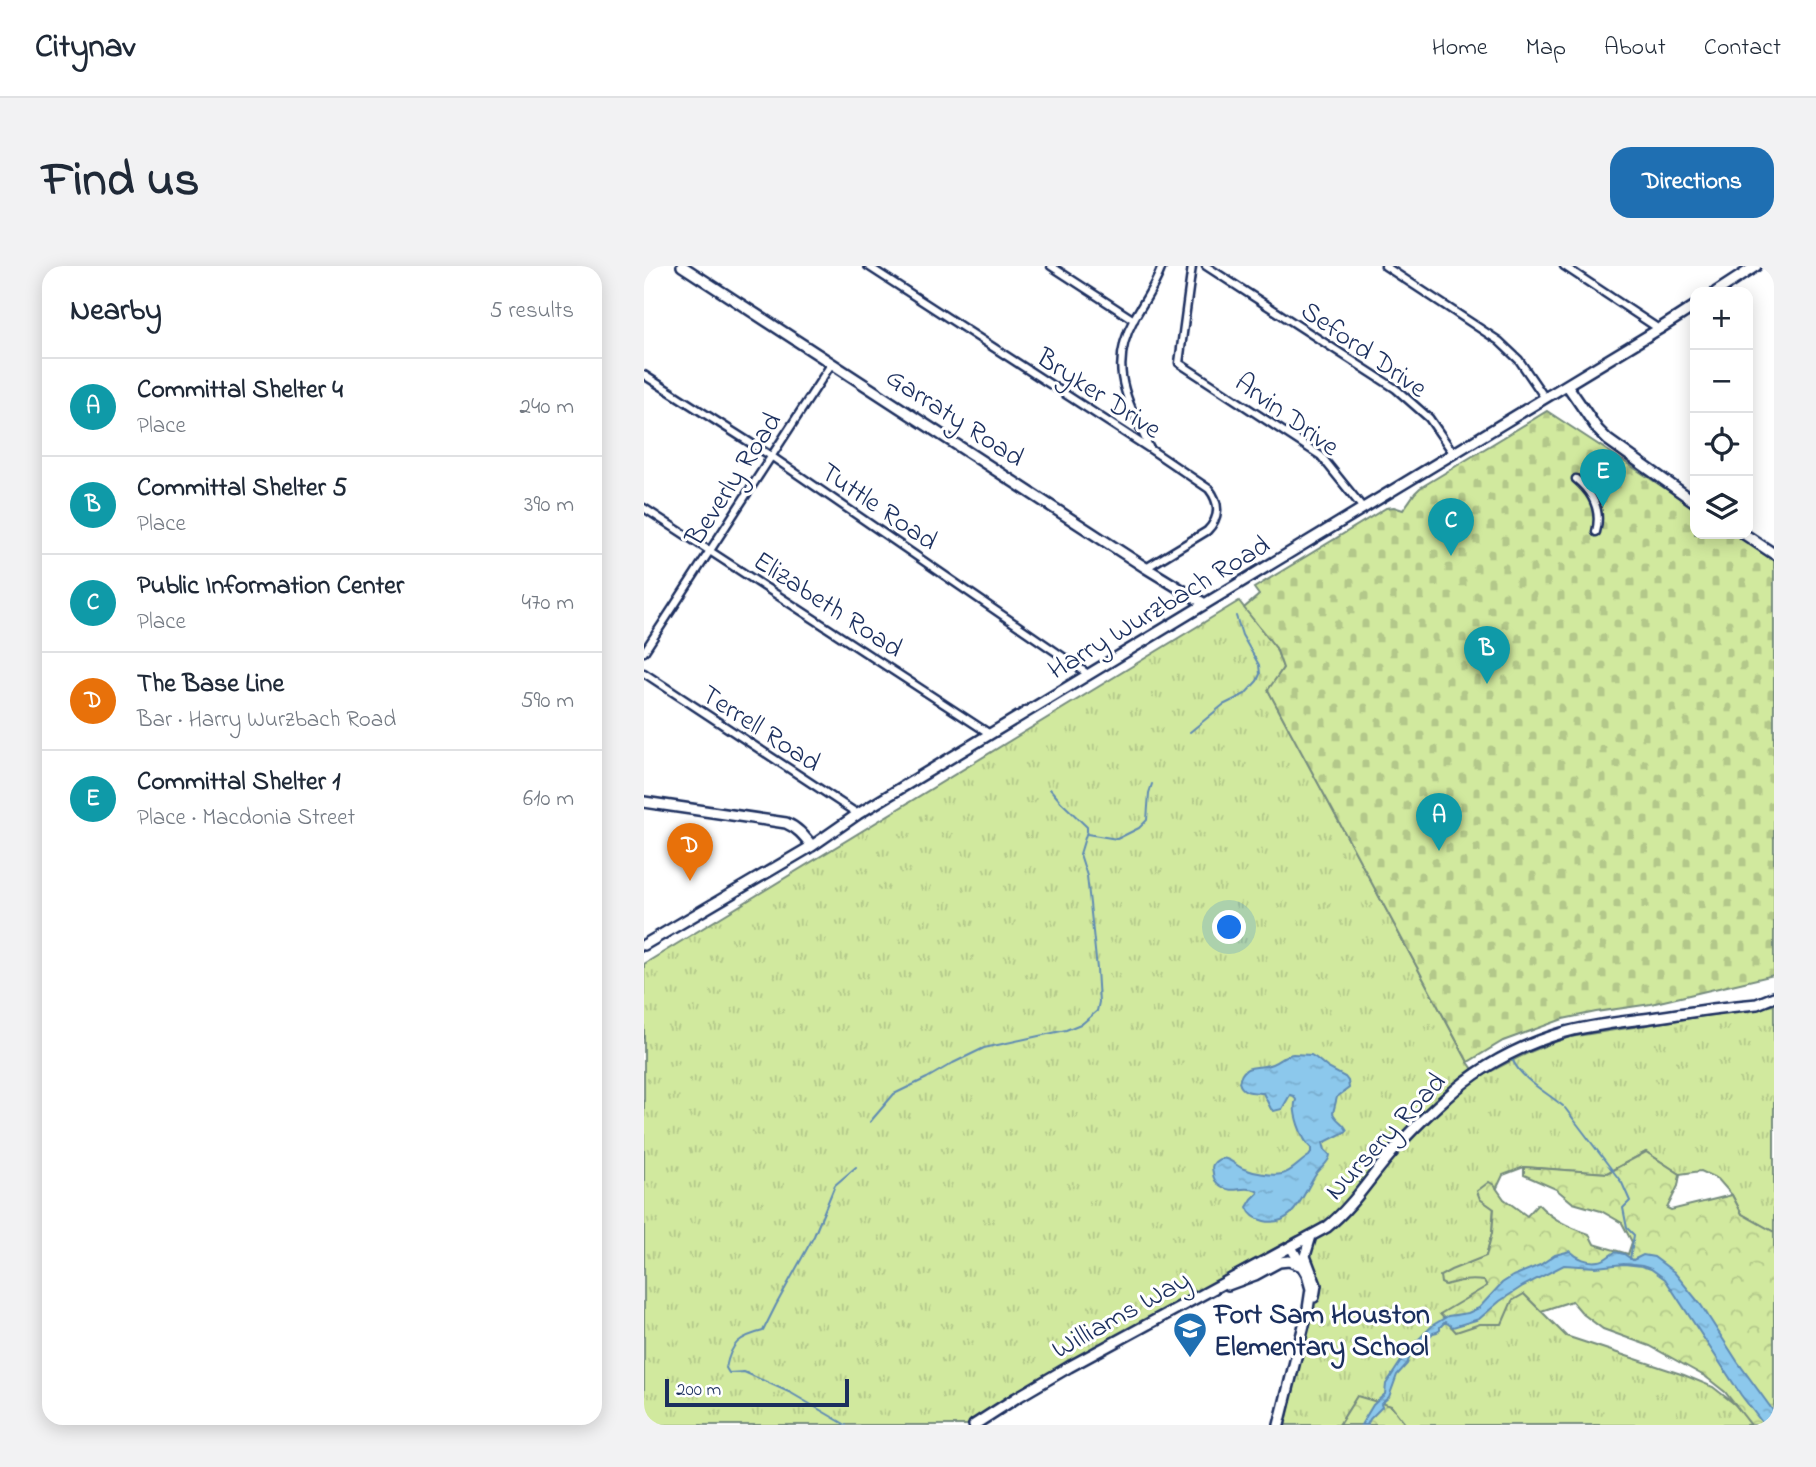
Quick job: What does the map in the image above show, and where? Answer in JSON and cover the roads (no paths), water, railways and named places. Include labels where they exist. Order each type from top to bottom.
[{"type":"street","name":"Garraty Road","points":[[682,266],[1205,604]]},
{"type":"street","name":"Bryker Drive","points":[[868,266],[1209,489],[1218,507],[1216,518],[1207,531],[1146,568]]},
{"type":"street","points":[[1051,266],[1134,320]]},
{"type":"street","points":[[1150,449],[1124,392],[1120,373],[1122,350],[1162,266]]},
{"type":"street","name":"Arvin Drive","points":[[1192,266],[1179,363],[1321,456],[1363,509]]},
{"type":"street","name":"Seford Drive","points":[[1206,266],[1396,388],[1429,418],[1454,454]]},
{"type":"street","points":[[1385,266],[1499,341],[1519,360],[1545,398]]},
{"type":"street","points":[[1564,266],[1659,329]]},
{"type":"street","points":[[1724,287],[1754,267]]},
{"type":"street","name":"Harry Wurzbach Road","points":[[644,945],[812,846],[858,814],[1690,309]]},
{"type":"street","name":"Beverly Road","points":[[644,652],[832,363]]},
{"type":"street","name":"Tuttle Road","points":[[644,375],[771,456],[1088,674]]},
{"type":"street","points":[[1567,385],[1608,440],[1690,498]]},
{"type":"street","points":[[1576,479],[1590,492],[1595,502],[1598,518],[1596,532]]},
{"type":"street","name":"Elizabeth Road","points":[[644,508],[990,734]]},
{"type":"street","points":[[1752,539],[1774,554]]},
{"type":"street","name":"Terrell Road","points":[[645,676],[858,814]]},
{"type":"street","points":[[644,802],[786,823],[799,830],[812,846]]},
{"type":"street","name":"Nursery Road","points":[[1290,1247],[1327,1227],[1342,1214],[1391,1153],[1447,1097],[1471,1076],[1497,1060],[1563,1033],[1635,1020],[1757,1004],[1774,997]]},
{"type":"street","points":[[1308,1309],[1317,1290],[1305,1256],[1311,1236]]},
{"type":"street","points":[[1279,1425],[1308,1309],[1310,1284],[1290,1247]]},
{"type":"street","name":"Williams Way","points":[[974,1425],[1051,1377],[1290,1247]]},
{"type":"street","points":[[1212,1289],[1244,1280],[1282,1261],[1302,1266]]},
{"type":"water","points":[[1293,1054],[1311,1055],[1348,1081],[1349,1088],[1337,1097],[1333,1113],[1347,1131],[1323,1143],[1329,1158],[1291,1214],[1275,1222],[1264,1221],[1253,1216],[1247,1207],[1257,1191],[1225,1189],[1215,1180],[1212,1167],[1222,1158],[1248,1170],[1278,1175],[1289,1171],[1309,1156],[1311,1148],[1298,1125],[1294,1096],[1290,1095],[1282,1109],[1274,1111],[1263,1093],[1245,1090],[1239,1082],[1244,1071],[1252,1067],[1267,1066]]},
{"type":"water","points":[[1570,1251],[1579,1258],[1591,1261],[1603,1260],[1615,1252],[1633,1260],[1643,1255],[1654,1257],[1674,1272],[1701,1305],[1774,1412],[1774,1425],[1764,1425],[1741,1395],[1665,1279],[1651,1269],[1624,1264],[1596,1267],[1564,1265],[1523,1286],[1479,1319],[1453,1327],[1445,1322],[1440,1330],[1433,1333],[1410,1356],[1397,1375],[1389,1397],[1381,1404],[1382,1407],[1367,1425],[1361,1425],[1373,1405],[1385,1394],[1386,1384],[1405,1355],[1433,1325],[1448,1316],[1479,1308],[1502,1283],[1513,1276],[1540,1265],[1555,1255]]},
{"type":"waterway","points":[[1190,732],[1223,705],[1245,694],[1260,674],[1259,665],[1242,635],[1236,616]]},
{"type":"waterway","points":[[1087,834],[1117,839],[1139,828],[1147,820],[1152,784]]},
{"type":"waterway","points":[[870,1122],[894,1094],[953,1063],[984,1048],[1066,1030],[1083,1023],[1097,1011],[1097,969],[1087,876],[1080,854],[1087,827],[1050,789]]},
{"type":"waterway","points":[[1512,1059],[1528,1079],[1563,1106]]},
{"type":"waterway","points":[[1565,1108],[1622,1183],[1630,1201],[1623,1208],[1627,1228],[1634,1235],[1630,1259]]},
{"type":"waterway","points":[[846,1425],[791,1393],[744,1372],[729,1373],[726,1368],[737,1342],[763,1331],[814,1236],[835,1185],[856,1167]]},
{"type":"place","name":"Committal Shelter 1","points":[[1603,507]]},
{"type":"place","name":"Public Information Center","points":[[1451,556]]},
{"type":"place","name":"Committal Shelter 5","points":[[1487,684]]},
{"type":"place","name":"Committal Shelter 4","points":[[1439,851]]},
{"type":"place","name":"The Base Line","points":[[690,881]]},
{"type":"place","name":"Fort Sam Houston Elementary School","points":[[1190,1359]]}]
